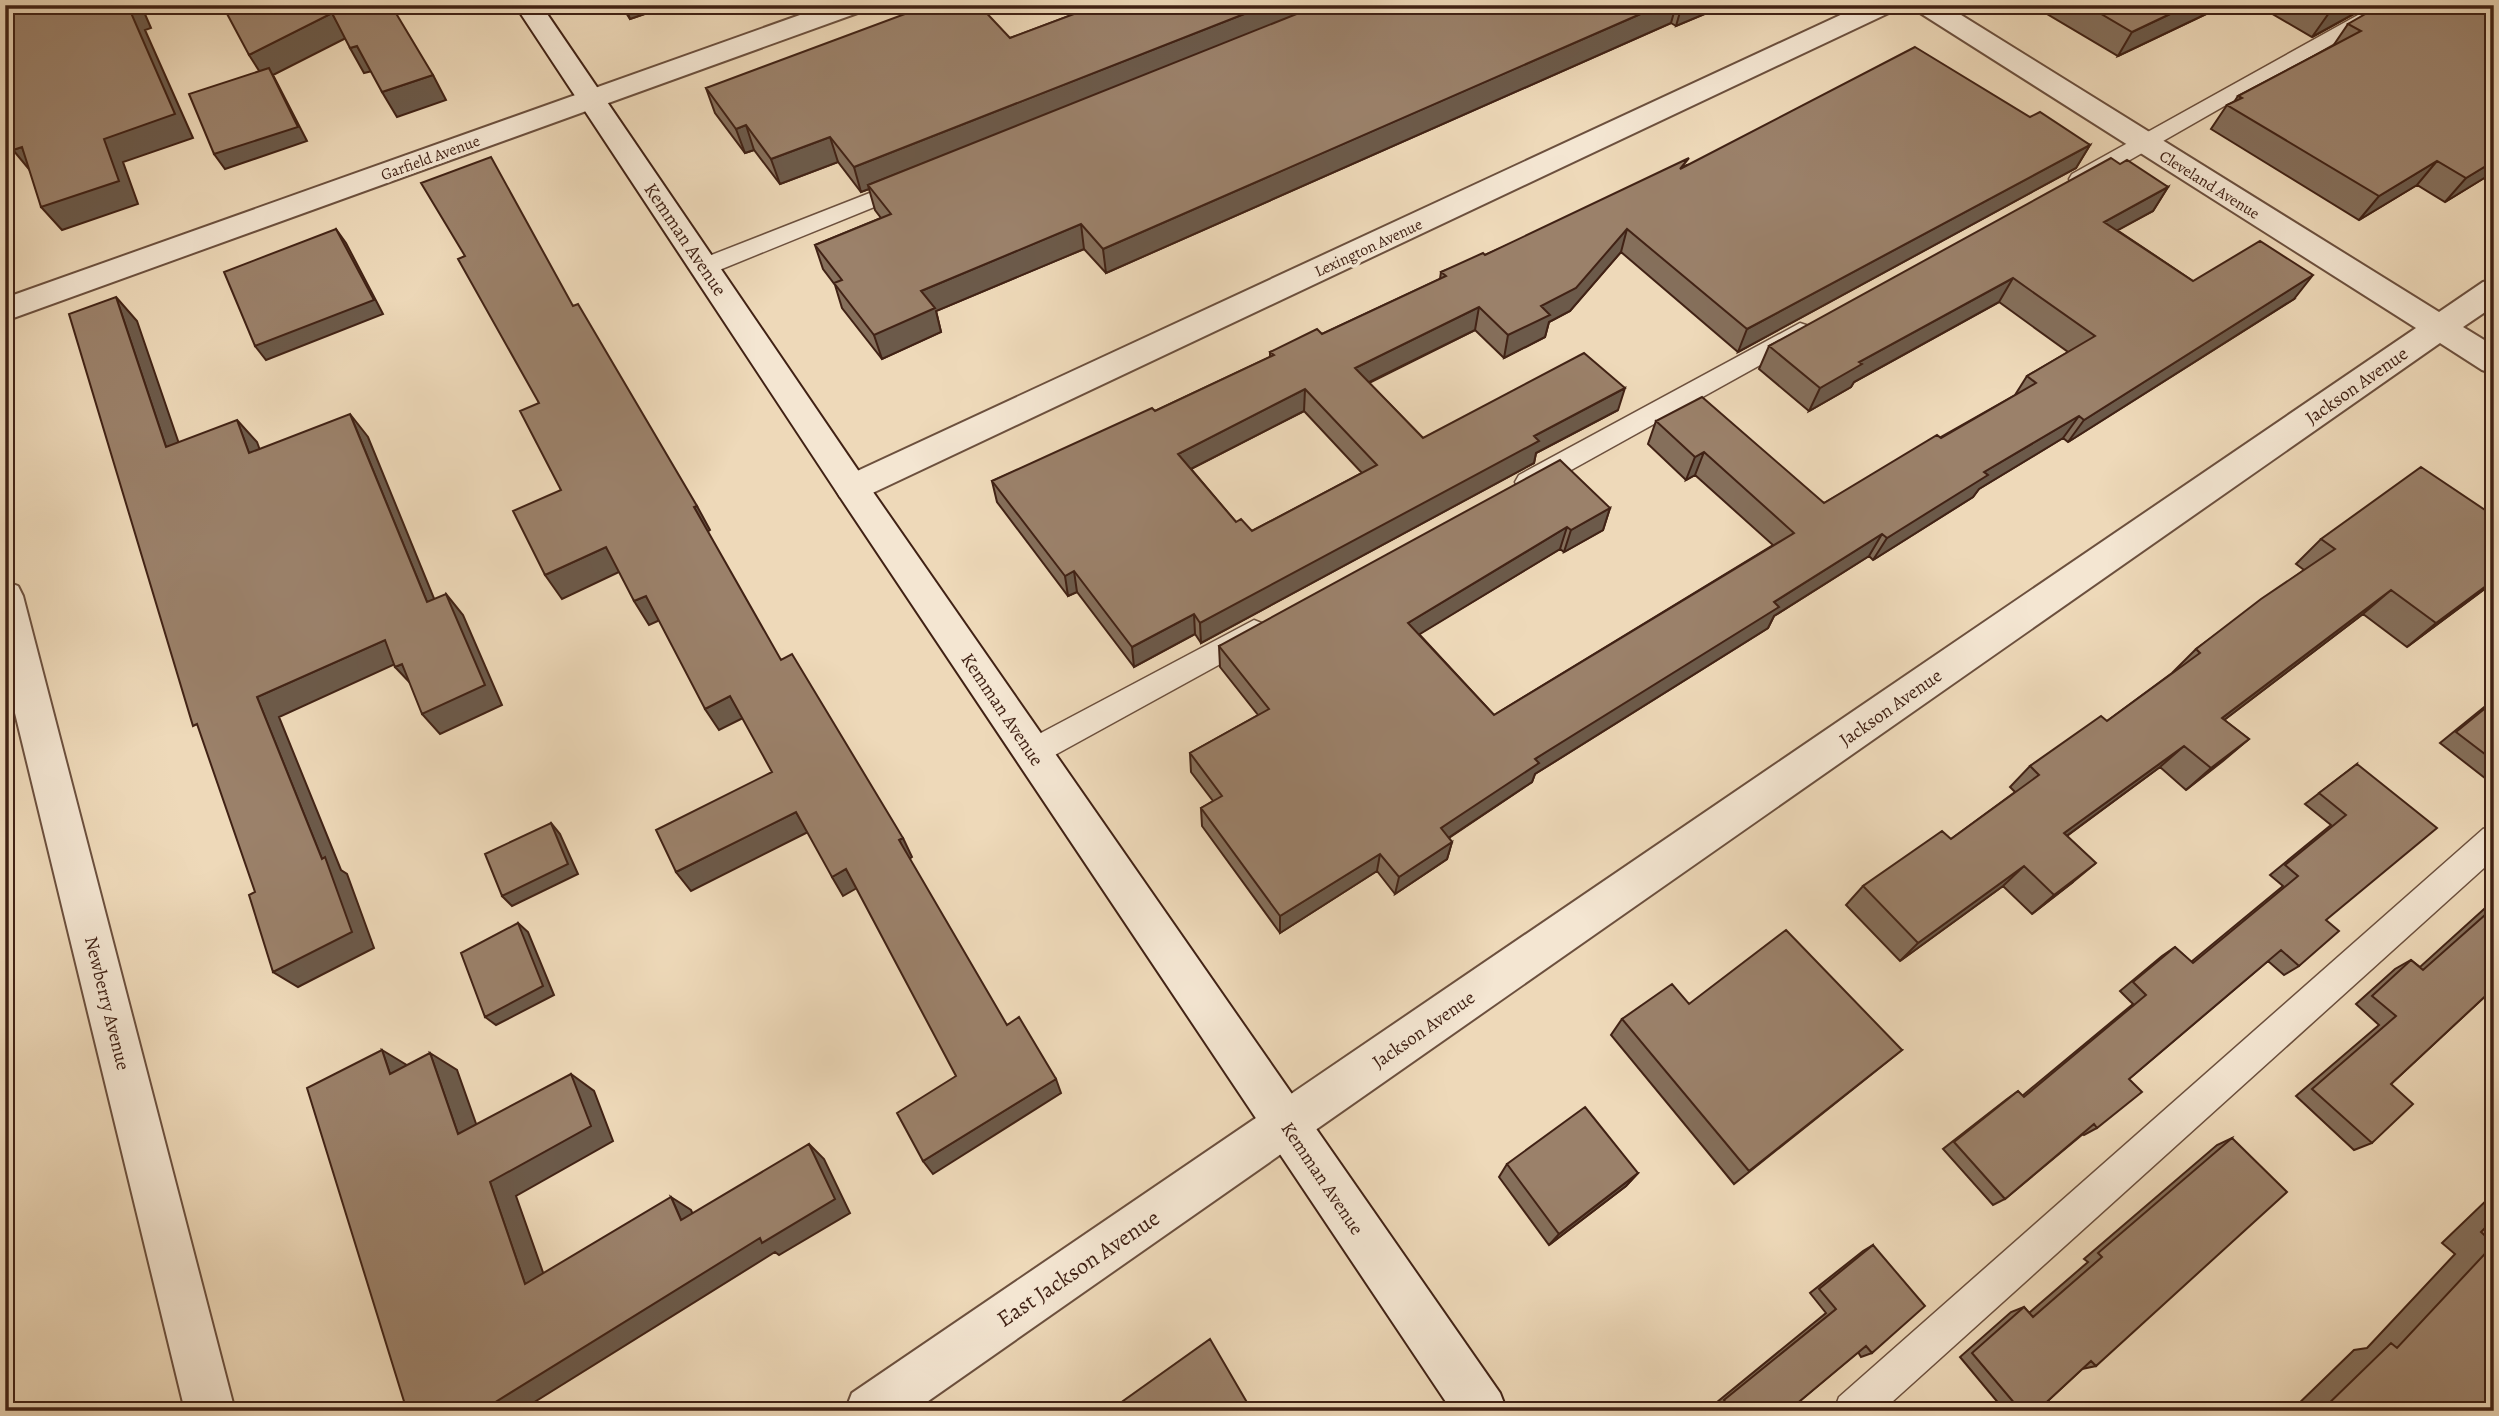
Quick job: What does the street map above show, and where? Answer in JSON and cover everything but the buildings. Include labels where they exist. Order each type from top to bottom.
[{"type":"street","name":"Kemman Avenue","points":[[528,5],[852,488],[1482,1411]]},
{"type":"street","name":"Garfield Avenue","points":[[5,310],[854,5]]},
{"type":"street","name":"Lexington Avenue","points":[[852,488],[1884,5]]},
{"type":"street","name":"Cleveland Avenue","points":[[1926,5],[2494,362]]},
{"type":"street","name":"Jackson Avenue","points":[[1287,1125],[2494,290]]},
{"type":"street","name":"Newberry Avenue","points":[[5,596],[210,1411]]},
{"type":"street","name":"East Jackson Avenue","points":[[870,1411],[1287,1125]]},
{"type":"lane","points":[[2060,190],[2391,5]]},
{"type":"lane","points":[[704,267],[928,177]]},
{"type":"lane","points":[[1500,496],[1817,323]]},
{"type":"lane","points":[[1033,752],[1281,617]]},
{"type":"lane","points":[[1853,1411],[2494,839]]}]
